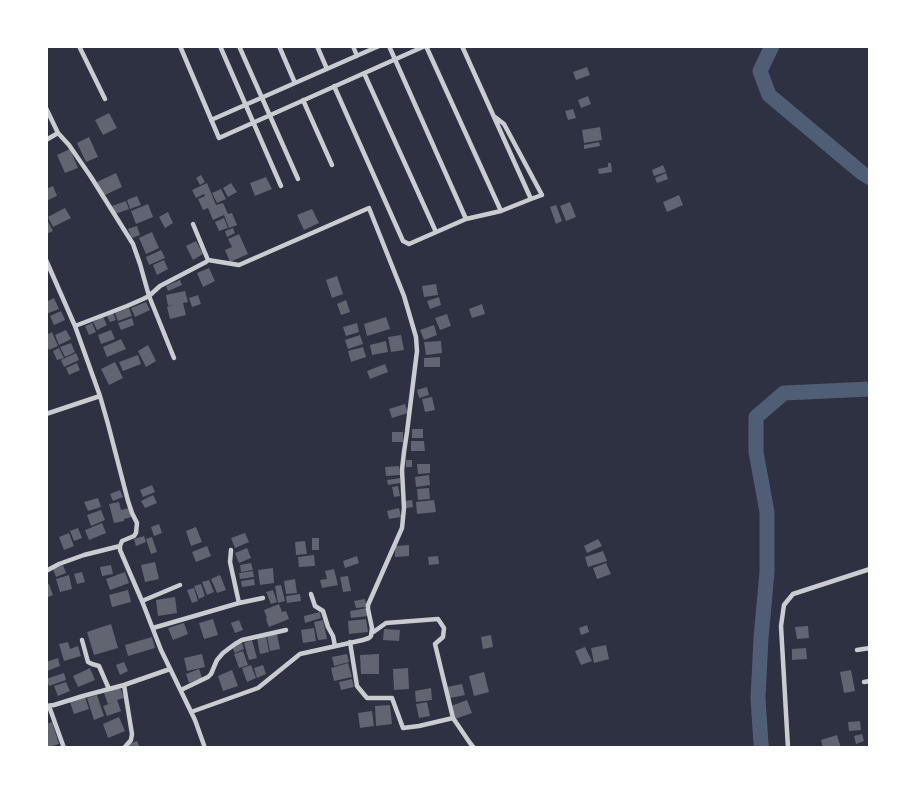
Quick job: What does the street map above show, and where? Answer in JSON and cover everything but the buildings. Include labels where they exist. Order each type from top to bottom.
[{"type":"street","points":[[79,46],[105,99]]},
{"type":"street","points":[[180,46],[219,138],[425,46],[501,211]]},
{"type":"street","points":[[220,46],[281,186]]},
{"type":"street","points":[[238,46],[298,179]]},
{"type":"street","points":[[279,46],[295,83]]},
{"type":"street","points":[[316,46],[327,69]]},
{"type":"street","points":[[353,46],[358,56]]},
{"type":"street","points":[[211,120],[379,46]]},
{"type":"street","points":[[389,46],[466,219]]},
{"type":"street","points":[[462,46],[531,199]]},
{"type":"street","points":[[364,73],[436,232]]},
{"type":"street","points":[[334,86],[402,241],[409,244],[466,219],[501,211],[542,195],[504,124],[493,115]]},
{"type":"street","points":[[304,100],[332,165]]},
{"type":"street","points":[[46,108],[58,133],[69,145],[91,177],[133,244],[149,296],[174,358]]},
{"type":"street","points":[[46,140],[58,133]]},
{"type":"street","points":[[208,260],[239,264],[369,208],[404,296],[416,337],[417,351],[402,470],[404,508],[402,528],[368,605],[372,633]]},
{"type":"street","points":[[192,224],[208,260]]},
{"type":"street","points":[[46,260],[75,326],[100,396],[128,501],[138,523],[135,535],[122,542],[120,546],[84,555],[46,571]]},
{"type":"street","points":[[75,326],[149,296],[160,286],[206,263],[208,260]]},
{"type":"street","points":[[46,414],[100,396]]},
{"type":"street","points":[[120,546],[157,642],[191,712],[205,748]]},
{"type":"street","points":[[231,550],[230,562],[239,603]]},
{"type":"street","points":[[788,748],[781,626],[784,605],[793,594],[870,568]]},
{"type":"street","points":[[142,601],[180,585]]},
{"type":"street","points":[[311,594],[315,606],[324,612],[335,646]]},
{"type":"street","points":[[153,628],[263,598]]},
{"type":"street","points":[[191,712],[258,688],[300,654],[369,638],[372,633],[386,623],[438,619],[444,628],[443,637],[435,644],[453,718],[474,748]]},
{"type":"street","points":[[181,690],[208,677],[223,652],[235,644],[242,640],[286,630]]},
{"type":"street","points":[[82,640],[88,662],[100,667],[109,689]]},
{"type":"street","points":[[350,642],[357,686],[367,698],[392,698],[403,728],[453,718]]},
{"type":"street","points":[[857,650],[870,648]]},
{"type":"street","points":[[64,748],[48,706],[124,685],[170,669]]},
{"type":"street","points":[[124,685],[132,734],[131,740],[124,748]]},
{"type":"waterway","points":[[772,46],[760,71],[769,95],[870,178]]},
{"type":"waterway","points":[[762,748],[758,698],[767,572],[767,512],[756,452],[756,417],[784,393],[870,389]]}]
